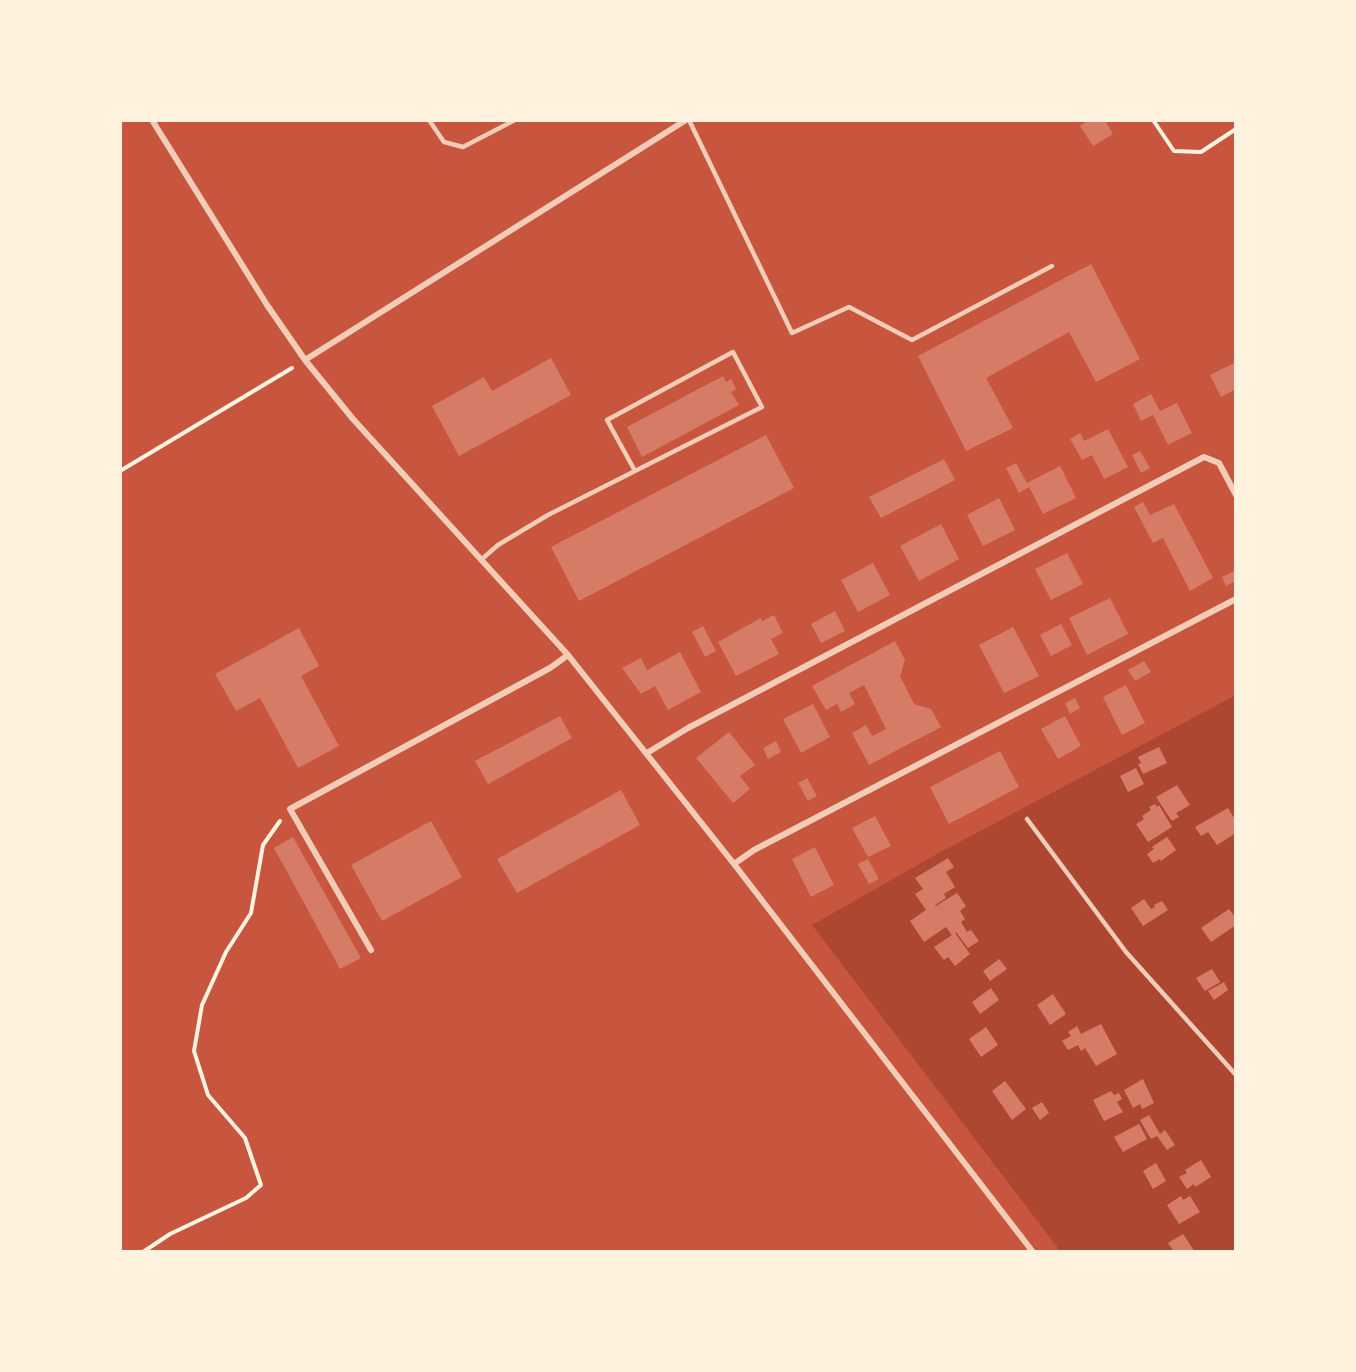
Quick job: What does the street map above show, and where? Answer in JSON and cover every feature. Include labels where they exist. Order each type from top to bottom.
[{"type":"street","points":[[152,120],[267,305],[305,360],[352,418],[568,655],[734,864],[1033,1252]]},
{"type":"street","points":[[305,360],[688,120]]},
{"type":"street","points":[[647,753],[688,728],[1204,457],[1219,463],[1236,495]]},
{"type":"street","points":[[734,864],[763,845],[1236,598]]},
{"type":"street","points":[[371,950],[290,809],[550,668],[568,655]]},
{"type":"lane","points":[[429,120],[444,142],[463,147],[515,120]]},
{"type":"lane","points":[[688,120],[792,333],[849,307],[912,340],[1052,266]]},
{"type":"lane","points":[[482,559],[498,545],[548,514],[635,471],[762,407],[733,352],[607,420],[635,471]]},
{"type":"lane","points":[[1028,819],[1126,952],[1236,1075]]},
{"type":"path","points":[[1153,120],[1174,151],[1201,152],[1236,129]]},
{"type":"path","points":[[120,471],[305,360]]},
{"type":"path","points":[[143,1252],[170,1234],[246,1198],[261,1185],[245,1138],[208,1095],[194,1051],[202,1005],[226,952],[251,912],[263,845],[290,809]]},
{"type":"shaded area","points":[[1236,695],[1236,1252],[1061,1252],[812,925],[937,854]]},
{"type":"building","points":[[1089,120],[1105,120],[1113,134],[1093,146],[1080,126]]},
{"type":"building","points":[[1091,264],[1140,359],[1096,382],[1069,332],[986,378],[1013,428],[966,451],[918,356]]},
{"type":"building","points":[[551,358],[571,395],[459,456],[432,406],[484,377],[492,391]]},
{"type":"building","points":[[1236,362],[1236,389],[1221,397],[1210,375]]},
{"type":"building","points":[[723,376],[726,382],[731,379],[736,389],[731,392],[739,405],[642,457],[627,427]]},
{"type":"building","points":[[1151,394],[1160,411],[1177,403],[1192,433],[1168,445],[1153,415],[1141,421],[1133,404]]},
{"type":"building","points":[[1108,429],[1128,467],[1104,479],[1092,455],[1082,460],[1070,439],[1080,433],[1084,441]]},
{"type":"building","points":[[766,435],[794,488],[579,601],[551,547]]},
{"type":"building","points":[[1140,451],[1150,468],[1141,473],[1132,455]]},
{"type":"building","points":[[944,459],[955,480],[881,518],[869,497]]},
{"type":"building","points":[[1016,463],[1027,483],[1060,466],[1076,498],[1043,514],[1029,487],[1019,493],[1006,468]]},
{"type":"building","points":[[999,498],[1015,530],[983,546],[967,515]]},
{"type":"building","points":[[1143,502],[1150,515],[1174,504],[1213,578],[1190,591],[1163,538],[1153,543],[1134,507]]},
{"type":"building","points":[[941,524],[959,559],[919,581],[900,546]]},
{"type":"building","points":[[1067,553],[1083,584],[1051,600],[1035,569]]},
{"type":"building","points":[[873,563],[890,595],[858,612],[841,580]]},
{"type":"building","points":[[1236,570],[1236,581],[1226,586],[1222,577]]},
{"type":"building","points":[[1110,598],[1128,634],[1087,655],[1069,618]]},
{"type":"building","points":[[835,611],[845,631],[821,643],[811,624]]},
{"type":"building","points":[[774,615],[783,633],[771,639],[779,654],[736,676],[718,642],[761,618],[762,621]]},
{"type":"building","points":[[1061,624],[1072,645],[1051,656],[1040,635]]},
{"type":"building","points":[[703,626],[716,651],[705,657],[692,632]]},
{"type":"building","points":[[1013,627],[1039,676],[1004,693],[979,645]]},
{"type":"building","points":[[299,628],[319,666],[301,676],[339,746],[298,768],[260,698],[236,711],[215,674]]},
{"type":"building","points":[[895,641],[905,660],[900,676],[914,704],[931,709],[941,727],[869,765],[852,733],[866,725],[872,736],[886,729],[864,685],[849,693],[855,704],[841,712],[837,704],[826,710],[812,686]]},
{"type":"building","points":[[680,652],[701,692],[668,710],[655,686],[641,694],[622,668],[641,658],[647,670]]},
{"type":"building","points":[[1144,661],[1151,672],[1135,681],[1128,670]]},
{"type":"building","points":[[1126,685],[1145,723],[1122,735],[1103,697]]},
{"type":"building","points":[[1075,698],[1080,708],[1070,714],[1065,703]]},
{"type":"building","points":[[813,704],[830,737],[801,753],[783,719]]},
{"type":"building","points":[[560,716],[572,738],[488,784],[475,761]]},
{"type":"building","points":[[1065,716],[1081,746],[1058,759],[1041,729]]},
{"type":"building","points":[[729,732],[755,765],[740,776],[750,789],[733,803],[696,758]]},
{"type":"building","points":[[776,741],[781,752],[768,759],[763,748]]},
{"type":"building","points":[[1159,747],[1167,763],[1143,774],[1138,764],[1141,763],[1138,757]]},
{"type":"building","points":[[1000,751],[1019,787],[949,824],[930,787]]},
{"type":"building","points":[[1136,768],[1144,784],[1128,792],[1120,776]]},
{"type":"building","points":[[807,778],[817,796],[808,801],[798,783]]},
{"type":"building","points":[[1177,785],[1190,805],[1176,813],[1179,817],[1172,821],[1156,797]]},
{"type":"building","points":[[621,790],[640,825],[517,893],[497,859]]},
{"type":"building","points":[[1155,804],[1157,807],[1159,805],[1172,827],[1148,842],[1136,824],[1144,819],[1142,816],[1151,810],[1149,807]]},
{"type":"building","points":[[1228,808],[1236,821],[1236,833],[1217,845],[1208,832],[1201,836],[1195,827]]},
{"type":"building","points":[[875,816],[891,846],[868,857],[852,828]]},
{"type":"building","points":[[431,821],[462,877],[382,921],[351,865]]},
{"type":"building","points":[[293,837],[361,958],[340,969],[274,848]]},
{"type":"building","points":[[1167,837],[1176,850],[1161,861],[1160,859],[1153,863],[1147,854],[1154,849],[1152,847]]},
{"type":"building","points":[[815,847],[834,885],[811,897],[792,859]]},
{"type":"building","points":[[948,858],[954,867],[946,872],[955,887],[944,894],[946,898],[935,905],[957,893],[966,906],[960,911],[965,919],[961,922],[967,932],[971,930],[979,941],[968,948],[955,933],[970,954],[955,966],[948,957],[944,960],[934,947],[952,935],[946,927],[924,942],[910,921],[926,910],[915,894],[923,889],[915,878]]},
{"type":"building","points":[[868,859],[879,879],[869,884],[858,864]]},
{"type":"building","points":[[1144,899],[1151,909],[1162,901],[1168,910],[1143,926],[1131,908]]},
{"type":"building","points":[[1229,909],[1236,918],[1236,925],[1211,942],[1201,928]]},
{"type":"building","points":[[999,959],[1007,969],[990,981],[983,971]]},
{"type":"building","points":[[1212,969],[1220,982],[1205,991],[1196,978]]},
{"type":"building","points":[[1224,982],[1228,990],[1214,1000],[1208,991]]},
{"type":"building","points":[[991,988],[999,1000],[980,1014],[972,1002]]},
{"type":"building","points":[[1053,994],[1066,1014],[1050,1025],[1037,1005]]},
{"type":"building","points":[[1101,1024],[1117,1054],[1096,1066],[1085,1048],[1081,1051],[1078,1045],[1068,1050],[1062,1041],[1071,1036],[1068,1032],[1077,1026],[1081,1034]]},
{"type":"building","points":[[986,1027],[998,1045],[981,1057],[969,1039]]},
{"type":"building","points":[[1143,1079],[1154,1103],[1142,1109],[1140,1104],[1133,1108],[1124,1090]]},
{"type":"building","points":[[1005,1081],[1026,1109],[1012,1120],[992,1091]]},
{"type":"building","points":[[1111,1091],[1114,1095],[1119,1093],[1122,1099],[1117,1102],[1123,1112],[1104,1121],[1093,1100]]},
{"type":"building","points":[[1042,1102],[1049,1113],[1040,1120],[1032,1108]]},
{"type":"building","points":[[1149,1115],[1160,1134],[1165,1130],[1175,1145],[1167,1150],[1157,1136],[1151,1139],[1140,1120]]},
{"type":"building","points":[[1139,1124],[1147,1139],[1123,1152],[1114,1137]]},
{"type":"building","points":[[1201,1160],[1211,1177],[1187,1189],[1179,1177],[1187,1173],[1185,1170]]},
{"type":"building","points":[[1156,1163],[1166,1181],[1153,1189],[1143,1171]]},
{"type":"building","points":[[1181,1196],[1183,1200],[1190,1196],[1200,1212],[1179,1224],[1167,1205]]},
{"type":"building","points":[[1183,1234],[1195,1252],[1174,1252],[1168,1243]]}]
